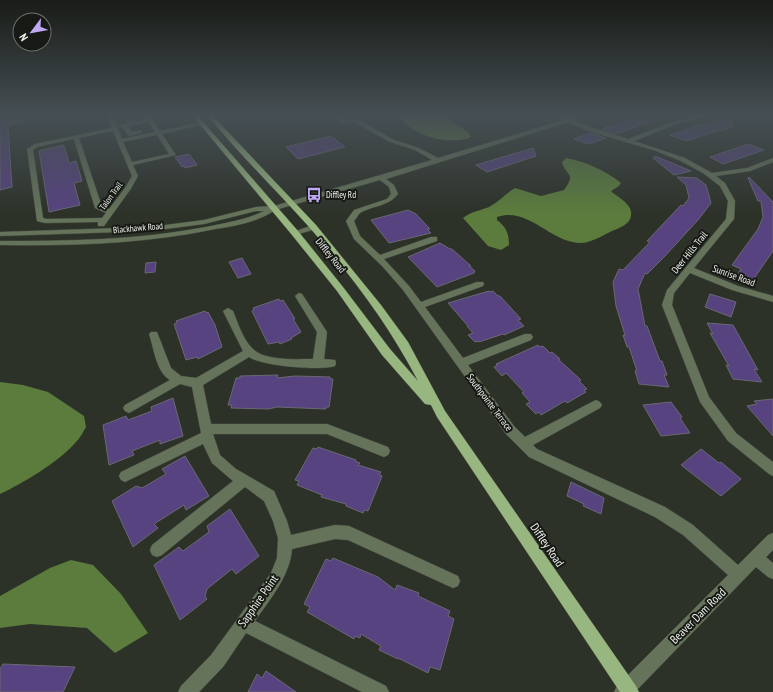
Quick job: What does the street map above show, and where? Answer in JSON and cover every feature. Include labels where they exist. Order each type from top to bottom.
[{"type":"main road","name":"Diffley Road","points":[[223,148],[295,232],[340,289],[386,352],[441,414]]},
{"type":"main road","name":"Diffley Road","points":[[240,148],[313,227],[378,307],[404,345],[441,414],[626,691]]},
{"type":"street","points":[[31,148],[30,149],[40,219],[45,221],[104,220]]},
{"type":"street","points":[[80,148],[99,208],[110,212]]},
{"type":"street","name":"Talon Trail","points":[[91,241],[135,176],[123,148]]},
{"type":"street","points":[[130,164],[173,155],[169,148]]},
{"type":"street","points":[[415,148],[438,161]]},
{"type":"street","name":"Blackhawk Road","points":[[0,234],[150,229],[186,225],[256,209],[274,208],[291,204],[480,148]]},
{"type":"street","name":"Deer Hills Trail","points":[[651,148],[676,156],[712,175],[729,193],[734,210],[730,219],[670,292],[667,305],[704,399],[732,437],[773,470]]},
{"type":"street","points":[[712,175],[748,170],[773,160]]},
{"type":"street","name":"Southpointe Terrace","points":[[381,178],[392,186],[396,194],[389,200],[357,212],[350,222],[358,237],[406,288],[510,430],[533,453],[666,516],[688,530],[738,575]]},
{"type":"street","name":"Blackhawk Road","points":[[0,243],[91,241],[147,237],[205,230],[260,216],[274,208]]},
{"type":"street","points":[[295,232],[313,227]]},
{"type":"street","points":[[379,258],[434,239]]},
{"type":"street","name":"Sunrise Road","points":[[689,269],[735,288],[773,299]]},
{"type":"street","points":[[419,306],[480,284]]},
{"type":"street","points":[[299,296],[322,332],[318,362]]},
{"type":"street","points":[[228,311],[249,352],[259,359],[271,361],[331,362]]},
{"type":"street","points":[[154,334],[166,370],[170,375],[179,380],[197,383],[249,352]]},
{"type":"street","points":[[461,363],[528,337]]},
{"type":"street","points":[[129,408],[179,380]]},
{"type":"street","name":"Sapphire Point","points":[[187,692],[217,661],[276,578],[284,558],[285,543],[280,521],[269,496],[232,473],[216,459],[207,432],[197,383]]},
{"type":"street","points":[[524,444],[596,405]]},
{"type":"street","points":[[125,476],[207,432],[307,428],[327,429],[384,451]]},
{"type":"street","points":[[157,550],[244,480]]},
{"type":"street","points":[[285,543],[335,532],[349,533],[454,581]]},
{"type":"street","name":"Beaver Dam Road","points":[[626,691],[652,661],[773,540]]},
{"type":"street","points":[[756,558],[773,572]]},
{"type":"street","points":[[243,623],[380,692]]},
{"type":"shaded area","points":[[566,158],[580,161],[595,167],[609,174],[621,183],[611,191],[625,202],[631,210],[630,219],[626,224],[596,239],[581,243],[560,237],[519,216],[508,215],[497,217],[497,220],[503,225],[508,234],[509,241],[509,245],[501,250],[488,246],[463,218],[473,212],[493,205],[515,188],[541,196],[564,190],[570,180],[570,177],[562,162]]},
{"type":"shaded area","points":[[0,382],[23,385],[48,392],[84,416],[86,427],[77,440],[60,457],[29,478],[0,494]]},
{"type":"shaded area","points":[[71,560],[93,565],[121,594],[148,633],[115,653],[87,628],[30,624],[0,628],[0,596],[50,568]]},
{"type":"building","points":[[0,148],[9,148],[12,187],[0,190]]},
{"type":"building","points":[[50,148],[65,148],[69,163],[76,161],[82,181],[74,183],[80,205],[49,212],[39,151]]},
{"type":"building","points":[[287,148],[340,148],[298,159]]},
{"type":"building","points":[[532,148],[536,156],[487,172],[476,165]]},
{"type":"building","points":[[735,148],[759,148],[764,150],[723,164],[710,157]]},
{"type":"building","points":[[189,154],[197,165],[185,168],[184,166],[182,167],[175,157]]},
{"type":"building","points":[[655,156],[691,171],[674,175],[653,158]]},
{"type":"building","points":[[677,177],[697,178],[706,185],[711,203],[698,220],[665,256],[647,274],[645,273],[638,289],[645,326],[647,326],[660,361],[662,361],[667,375],[664,375],[669,387],[639,384],[635,371],[637,371],[629,347],[627,347],[623,335],[625,335],[616,306],[613,282],[619,269],[623,270],[650,242],[647,241],[681,205],[683,206],[689,198],[686,185]]},
{"type":"building","points":[[749,177],[773,202],[773,251],[753,280],[738,274],[741,269],[732,265],[758,229],[763,217],[761,201],[758,201],[748,178]]},
{"type":"building","points":[[408,210],[416,214],[430,229],[427,229],[431,233],[389,243],[371,220]]},
{"type":"building","points":[[440,243],[452,249],[471,266],[469,266],[475,271],[474,273],[437,287],[408,257]]},
{"type":"building","points":[[242,258],[251,274],[238,278],[229,262]]},
{"type":"building","points":[[156,262],[155,272],[145,273],[146,263]]},
{"type":"building","points":[[493,291],[500,296],[521,319],[518,320],[524,326],[504,335],[503,334],[475,342],[468,335],[473,333],[448,303]]},
{"type":"building","points":[[710,294],[736,302],[731,317],[705,307]]},
{"type":"building","points":[[279,299],[280,301],[283,300],[301,332],[291,338],[292,339],[280,344],[279,342],[268,344],[252,311],[254,310],[253,308]]},
{"type":"building","points":[[205,311],[207,313],[208,312],[215,325],[222,347],[198,359],[197,357],[186,360],[174,324],[177,323],[176,321]]},
{"type":"building","points":[[707,323],[733,325],[758,370],[754,369],[762,382],[733,379],[726,365],[729,366],[710,333],[713,334]]},
{"type":"building","points":[[538,345],[540,347],[543,346],[550,353],[552,352],[560,359],[558,359],[581,380],[579,381],[587,389],[584,390],[586,392],[567,403],[565,401],[541,415],[539,412],[536,414],[526,404],[530,402],[522,393],[524,392],[506,373],[502,376],[494,367],[498,365],[496,364]]},
{"type":"building","points":[[278,375],[277,378],[295,376],[330,377],[330,379],[333,379],[329,407],[326,407],[326,409],[277,407],[269,409],[231,408],[232,405],[228,405],[236,378],[240,378],[240,376]]},
{"type":"building","points":[[173,398],[183,436],[160,444],[160,440],[132,451],[134,455],[109,465],[103,425],[126,416],[128,420],[152,411],[151,407]]},
{"type":"building","points":[[773,399],[773,436],[747,406],[757,404],[754,401]]},
{"type":"building","points":[[671,402],[682,417],[680,418],[690,433],[661,436],[643,405]]},
{"type":"building","points":[[318,447],[356,460],[355,461],[360,463],[358,465],[381,472],[379,475],[382,476],[368,511],[364,510],[363,513],[346,506],[346,504],[321,497],[322,495],[297,485],[299,481],[295,480],[313,448],[317,449]]},
{"type":"building","points":[[701,449],[719,463],[721,462],[741,479],[721,496],[681,465]]},
{"type":"building","points":[[185,456],[209,496],[186,510],[184,505],[154,524],[158,528],[133,547],[112,501],[136,486],[142,488],[166,474],[162,469]]},
{"type":"building","points":[[571,482],[604,498],[601,514],[583,506],[584,504],[567,496]]},
{"type":"building","points":[[230,509],[259,556],[236,574],[232,569],[207,589],[205,596],[207,599],[180,620],[154,565],[179,547],[183,551],[209,532],[207,526]]},
{"type":"building","points":[[333,558],[378,577],[395,590],[397,585],[419,593],[418,596],[450,611],[448,616],[454,619],[440,670],[430,667],[428,673],[379,650],[381,646],[361,634],[360,638],[355,636],[354,639],[307,612],[310,607],[304,604],[326,559],[331,561]]},
{"type":"building","points":[[3,664],[75,667],[63,692],[0,692],[0,669]]},
{"type":"building","points":[[266,671],[296,692],[248,692],[257,674],[262,678]]},
{"type":"place","name":"Diffley Rd","points":[[314,195]]}]
